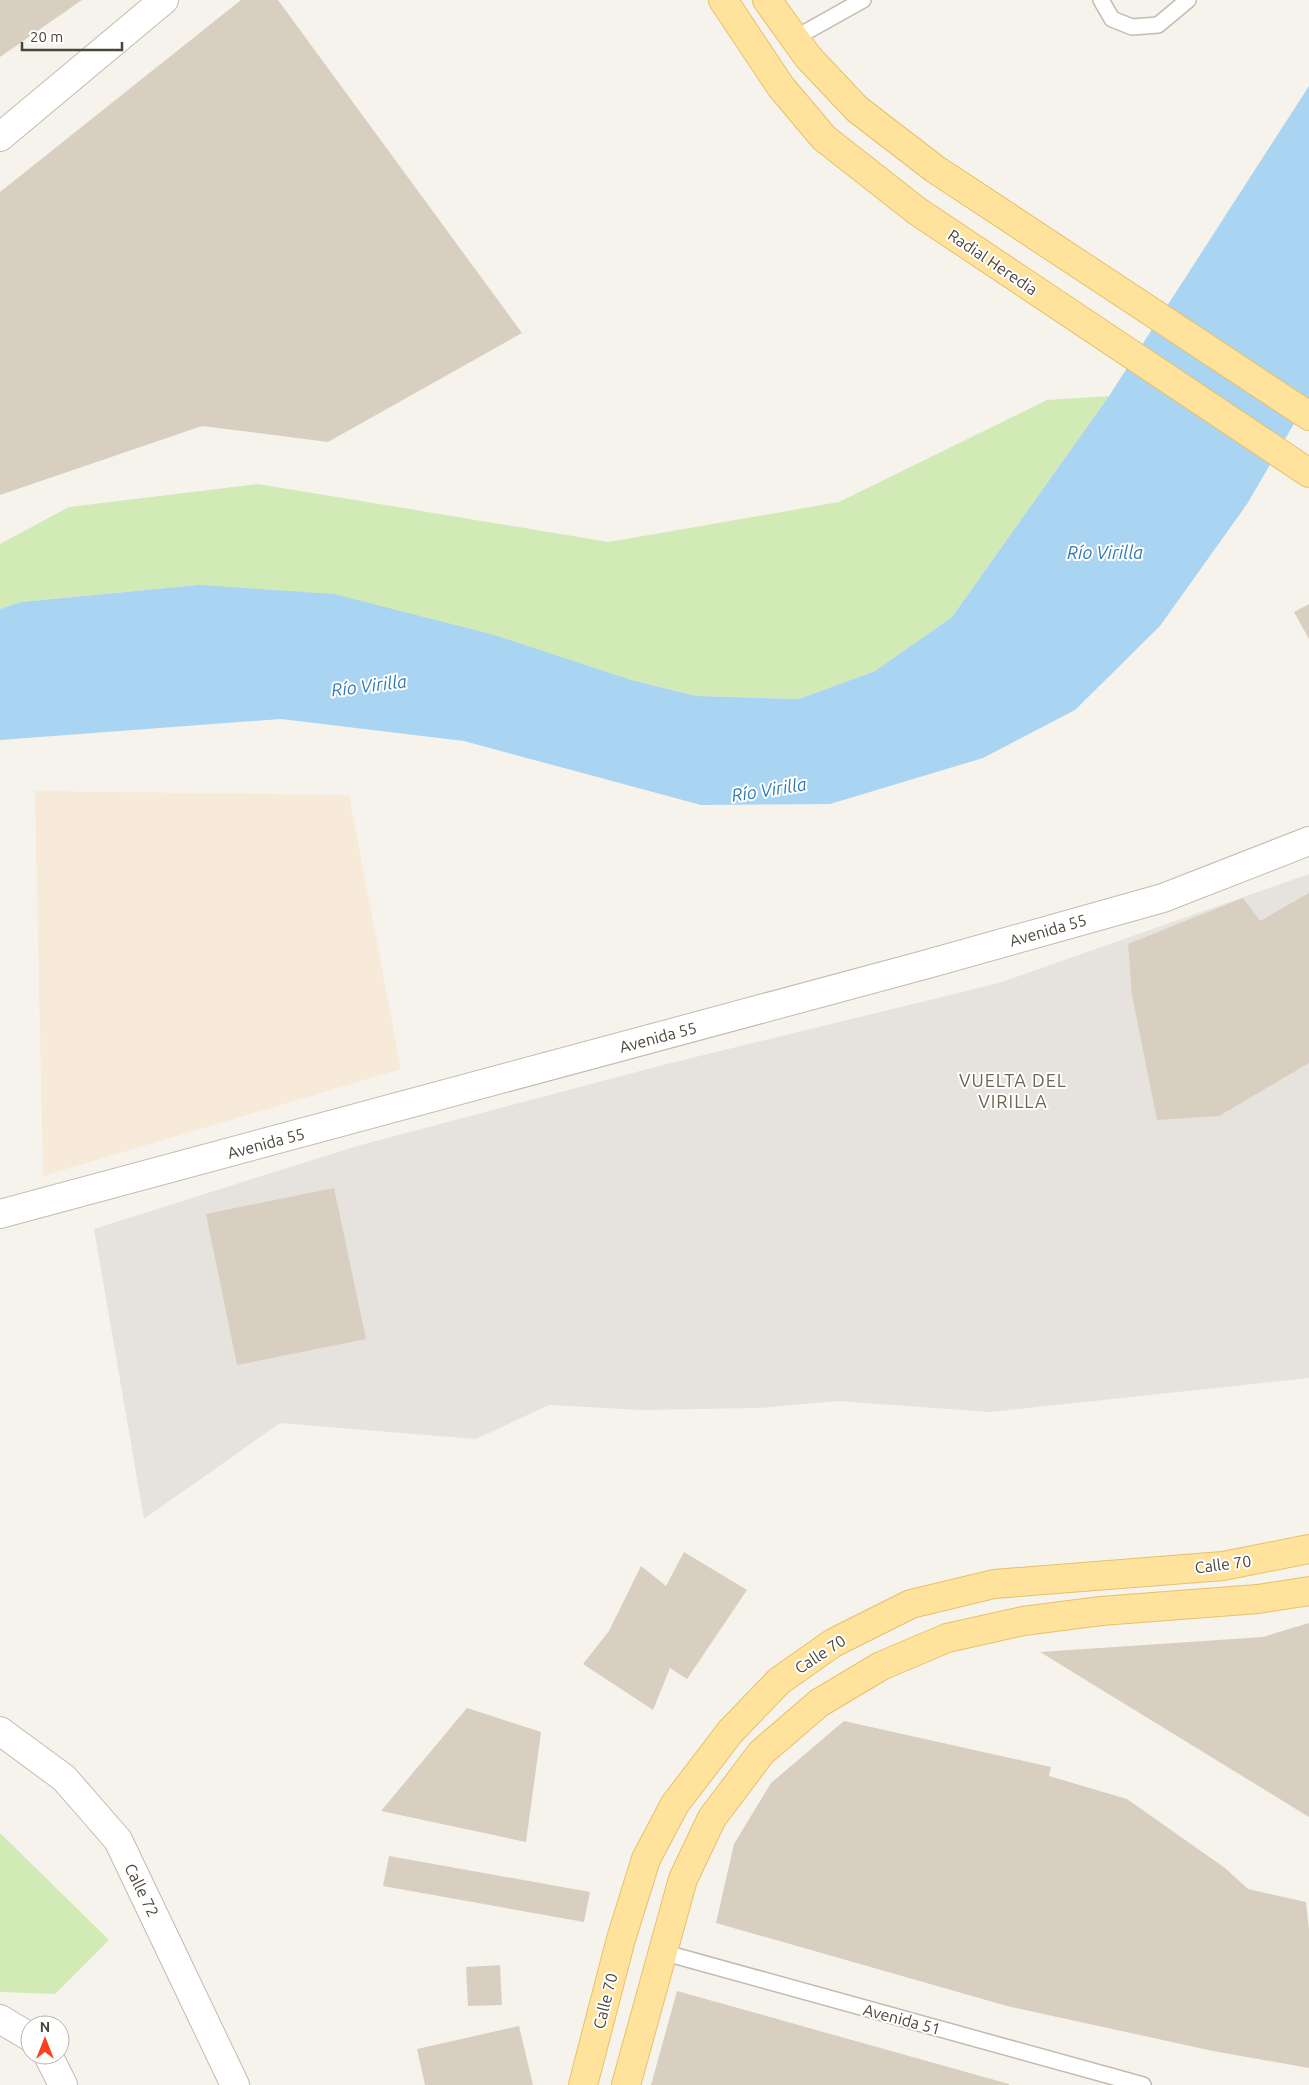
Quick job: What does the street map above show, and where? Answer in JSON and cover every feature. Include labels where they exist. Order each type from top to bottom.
[{"type":"main road","name":"Radial Heredia","points":[[723,0],[781,87],[824,138],[917,211],[1309,474]]},
{"type":"main road","points":[[768,0],[808,57],[857,109],[935,169],[1309,416]]},
{"type":"main road","name":"Calle 70","points":[[583,2085],[621,1939],[646,1859],[680,1797],[730,1732],[780,1680],[834,1643],[911,1604],[994,1584],[1223,1566],[1309,1549]]},
{"type":"main road","points":[[626,2085],[682,1879],[712,1818],[761,1753],[819,1703],[881,1666],[947,1638],[1023,1620],[1101,1610],[1258,1599],[1309,1592]]},
{"type":"street","points":[[0,137],[164,0]]},
{"type":"street","name":"Avenida 55","points":[[0,1214],[924,965],[1164,898],[1309,841]]},
{"type":"street","name":"Calle 72","points":[[0,1731],[64,1778],[118,1840],[235,2085]]},
{"type":"street","points":[[0,2019],[20,2031]]},
{"type":"street","points":[[53,2065],[63,2085]]},
{"type":"lane","points":[[795,38],[863,0]]},
{"type":"lane","points":[[1101,0],[1112,19],[1132,27],[1158,24],[1188,0]]},
{"type":"lane","name":"Avenida 51","points":[[662,1952],[1143,2085]]},
{"type":"shaded area","points":[[35,791],[349,795],[401,1069],[43,1176]]},
{"type":"shaded area","points":[[1309,874],[1309,1378],[990,1412],[837,1401],[759,1408],[642,1410],[549,1405],[476,1439],[280,1423],[144,1519],[94,1229],[357,1146],[659,1066],[999,983]]},
{"type":"green space","points":[[1109,396],[952,617],[875,671],[799,699],[696,696],[198,585],[21,602],[0,609],[0,544],[69,507],[258,484],[609,542],[839,502],[1047,400]]},
{"type":"green space","points":[[0,1833],[109,1940],[55,1994],[0,1992]]},
{"type":"water","name":"Río Virilla","points":[[1309,86],[1309,398],[1247,504],[1160,626],[1075,710],[983,758],[830,804],[701,805],[464,741],[281,719],[0,740],[0,609],[21,602],[198,585],[334,594],[494,635],[631,680],[696,696],[799,699],[875,671],[952,617],[1109,396]]},
{"type":"building","points":[[0,0],[82,0],[0,57]]},
{"type":"building","points":[[241,0],[278,0],[522,333],[328,442],[202,426],[0,495],[0,192]]},
{"type":"building","points":[[1309,604],[1309,639],[1294,612]]},
{"type":"building","points":[[1309,893],[1309,1063],[1219,1116],[1157,1120],[1132,995],[1128,944],[1243,898],[1260,921]]},
{"type":"building","points":[[334,1188],[366,1339],[237,1365],[206,1214]]},
{"type":"building","points":[[684,1552],[747,1590],[687,1679],[670,1668],[653,1710],[583,1664],[609,1631],[641,1566],[666,1586]]},
{"type":"building","points":[[1309,1623],[1309,1817],[1040,1652],[1263,1637]]},
{"type":"building","points":[[467,1708],[541,1732],[526,1842],[381,1811]]},
{"type":"building","points":[[844,1721],[1051,1767],[1049,1776],[1127,1799],[1225,1868],[1248,1889],[1306,1902],[1309,1930],[1309,2068],[1213,2051],[1007,2006],[716,1923],[734,1844],[771,1783]]},
{"type":"building","points":[[389,1856],[590,1892],[584,1922],[383,1886]]},
{"type":"building","points":[[500,1965],[502,2005],[468,2006],[466,1967]]},
{"type":"building","points":[[677,1991],[1009,2084],[1009,2085],[651,2085]]},
{"type":"building","points":[[519,2026],[533,2085],[425,2085],[417,2049]]},
{"type":"district","name":"VUELTA DEL VIRILLA","points":[[1013,1091]]}]
